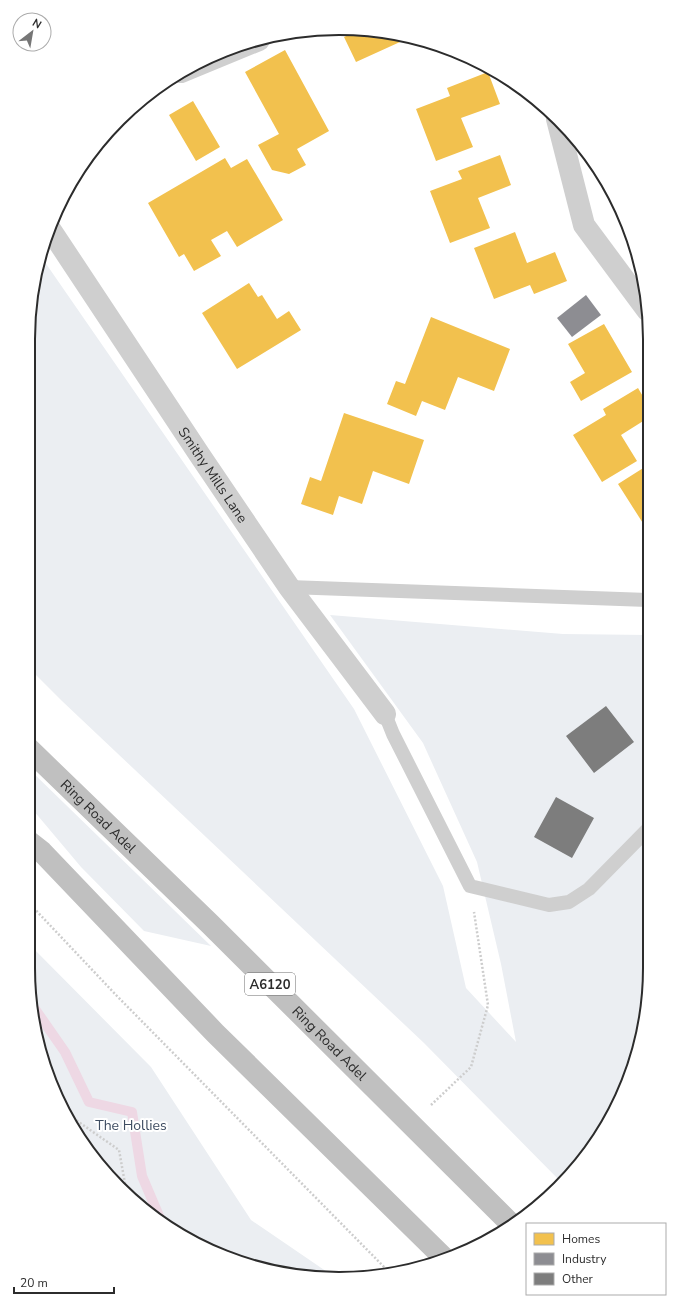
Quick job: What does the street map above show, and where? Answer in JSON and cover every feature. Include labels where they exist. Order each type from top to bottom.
[{"type":"highway","name":"Ring Road Adel","points":[[35,755],[210,924],[508,1221]]},
{"type":"highway","points":[[35,846],[42,852],[215,1033],[441,1255]]},
{"type":"street","points":[[560,130],[584,225],[640,301]]},
{"type":"street","name":"Smithy Mills Lane","points":[[54,234],[199,454],[289,586],[385,714]]},
{"type":"lane","points":[[289,586],[643,600]]},
{"type":"lane","points":[[385,714],[393,734],[470,886],[549,905],[569,902],[589,889],[643,834]]},
{"type":"path","points":[[410,1124],[471,1067],[488,1005],[470,886]]},
{"type":"path","points":[[35,909],[116,995],[385,1268]]},
{"type":"path","points":[[76,1120],[119,1150],[125,1184]]},
{"type":"green space","points":[[45,262],[354,709],[443,886],[466,988],[516,1042],[501,964],[477,862],[423,743],[330,615],[563,634],[643,635],[643,968],[640,1008],[633,1047],[612,1102],[592,1137],[558,1179],[424,1043],[35,674],[35,339],[38,299]]},
{"type":"green space","points":[[35,775],[211,946],[144,931],[81,867],[35,812]]},
{"type":"green space","name":"The Hollies","points":[[35,950],[151,1067],[251,1220],[326,1271],[299,1269],[260,1262],[205,1241],[170,1221],[154,1209],[139,1197],[110,1168],[86,1137],[76,1120],[66,1102],[51,1066],[45,1047],[38,1008]]},
{"type":"building: Homes","points":[[347,35],[359,36],[401,42],[356,62],[344,37]]},
{"type":"building: Homes","points":[[285,50],[329,131],[297,149],[306,165],[289,174],[272,170],[258,145],[279,134],[245,72]]},
{"type":"building: Homes","points":[[486,73],[489,75],[500,104],[461,118],[473,147],[436,161],[416,109],[450,96],[447,88]]},
{"type":"building: Homes","points":[[193,101],[220,147],[196,161],[169,115]]},
{"type":"building: Homes","points":[[500,155],[511,185],[478,198],[490,228],[450,243],[430,191],[462,179],[458,171]]},
{"type":"building: Homes","points":[[225,158],[231,168],[247,159],[283,220],[237,247],[227,231],[211,240],[221,256],[194,271],[184,254],[179,257],[148,203]]},
{"type":"building: Homes","points":[[515,232],[527,263],[555,252],[567,281],[534,294],[530,285],[494,299],[474,248]]},
{"type":"building: Homes","points":[[249,283],[258,297],[262,295],[277,319],[289,311],[301,330],[237,369],[202,313]]},
{"type":"building: Homes","points":[[431,317],[510,349],[494,391],[458,377],[445,410],[422,401],[416,416],[387,404],[396,381],[405,384]]},
{"type":"building: Homes","points":[[604,324],[632,372],[581,401],[570,382],[585,373],[568,344]]},
{"type":"building: Homes","points":[[638,388],[643,396],[643,421],[621,435],[637,461],[602,482],[573,435],[606,415],[603,409]]},
{"type":"building: Homes","points":[[344,413],[424,440],[409,484],[373,471],[362,504],[339,496],[333,515],[301,504],[310,477],[321,481]]},
{"type":"building: Homes","points":[[643,468],[643,523],[618,484]]},
{"type":"building: Industry","points":[[586,295],[601,315],[572,337],[557,318]]},
{"type":"building: Other","points":[[606,706],[634,742],[594,773],[566,736]]},
{"type":"building: Other","points":[[556,797],[594,818],[572,858],[534,837]]},
{"type":"waterway","points":[[39,1015],[65,1052],[89,1102],[132,1112],[142,1176],[157,1211]]}]
